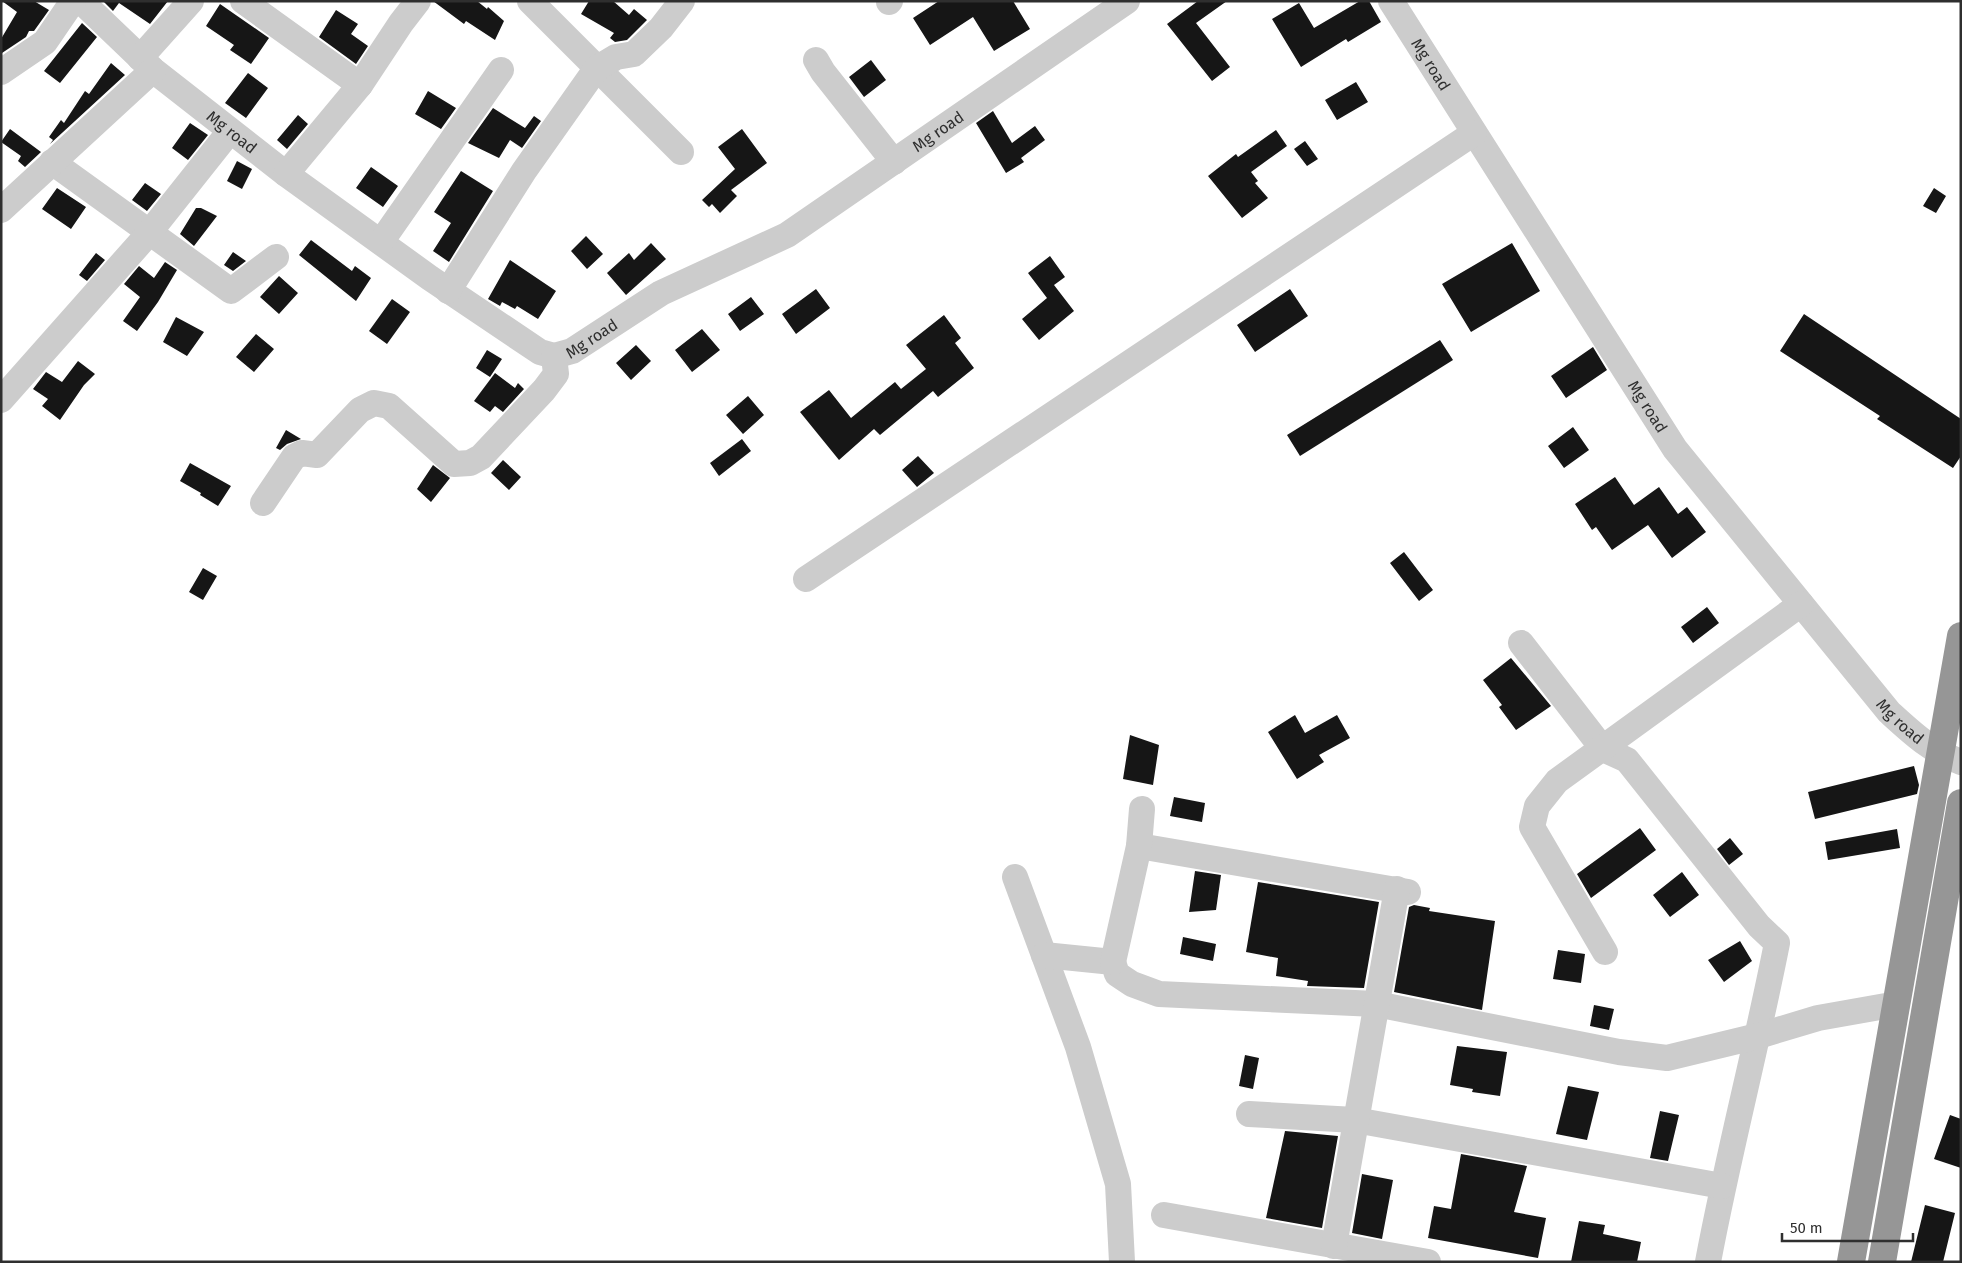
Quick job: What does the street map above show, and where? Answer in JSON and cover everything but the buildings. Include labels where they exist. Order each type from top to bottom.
[{"type":"highway","points":[[1851,1262],[1897,1004],[1951,759],[1961,636]]},
{"type":"highway","points":[[1882,1262],[1961,804]]},
{"type":"street","points":[[1,72],[44,42],[73,1]]},
{"type":"street","name":"Mg road","points":[[81,1],[147,64],[286,174],[448,291],[540,352],[554,356],[572,351],[660,294],[787,234],[1128,1]]},
{"type":"street","points":[[1,210],[52,162],[147,64],[191,1]]},
{"type":"street","points":[[244,1],[360,85]]},
{"type":"street","points":[[286,174],[360,85],[400,23],[418,1]]},
{"type":"street","points":[[530,1],[681,152]]},
{"type":"street","points":[[448,291],[524,171],[596,69],[616,57],[634,54],[661,28],[682,1]]},
{"type":"street","name":"Mg road","points":[[1392,1],[1675,449],[1889,712],[1924,745],[1951,759]]},
{"type":"street","points":[[816,60],[823,72],[894,162]]},
{"type":"street","points":[[380,242],[501,70]]},
{"type":"street","points":[[1,400],[149,233],[230,131]]},
{"type":"street","points":[[806,579],[1474,133]]},
{"type":"street","points":[[52,162],[231,291],[276,258]]},
{"type":"street","points":[[263,503],[294,456],[302,453],[317,455],[360,410],[374,403],[389,406],[454,464],[470,463],[481,457],[544,390],[556,374],[554,356]]},
{"type":"street","points":[[1605,952],[1532,827],[1537,806],[1557,781],[1801,604]]},
{"type":"street","points":[[1521,643],[1602,749],[1627,760],[1753,918],[1776,943],[1758,1036],[1722,1186],[1708,1262]]},
{"type":"street","points":[[1142,809],[1139,846],[1113,962],[1117,974],[1132,984],[1159,994],[1376,1004],[1619,1052],[1667,1058],[1758,1036],[1818,1018],[1897,1004]]},
{"type":"street","points":[[1139,846],[1402,890],[1376,1004],[1334,1246]]},
{"type":"street","points":[[1015,877],[1078,1047],[1118,1184],[1122,1262]]},
{"type":"street","points":[[1044,955],[1113,962]]},
{"type":"street","points":[[1249,1114],[1355,1120],[1722,1186]]},
{"type":"street","points":[[1164,1215],[1428,1262]]}]
